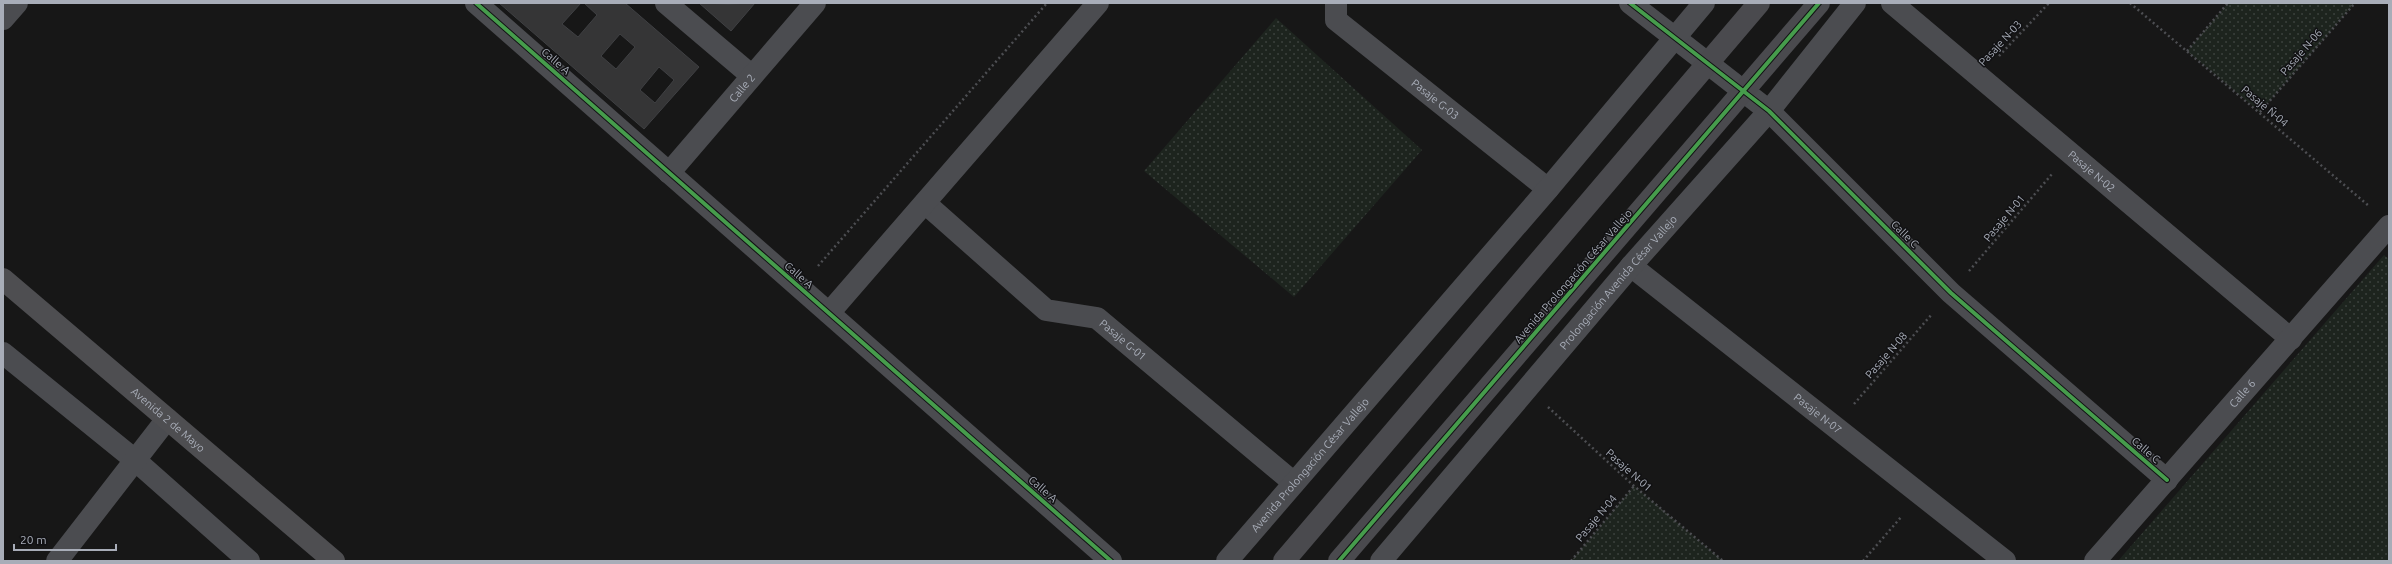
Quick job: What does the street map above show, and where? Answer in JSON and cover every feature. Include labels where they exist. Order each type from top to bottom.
[{"type":"highway","name":"Avenida 2 de Mayo","points":[[3,279],[334,561]]},
{"type":"street","points":[[3,19],[17,3]]},
{"type":"street","name":"Calle A","points":[[476,3],[1112,561]]},
{"type":"street","points":[[666,3],[752,76]]},
{"type":"street","name":"Calle 2","points":[[669,173],[815,3]]},
{"type":"street","points":[[829,313],[1098,3]]},
{"type":"street","name":"Pasaje G-03","points":[[1336,3],[1336,20],[1548,189]]},
{"type":"street","name":"Calle C","points":[[1630,3],[1673,38],[1769,110],[1951,293],[2167,480]]},
{"type":"street","name":"Avenida Prolongación César Vallejo","points":[[1227,561],[1548,189],[1673,38],[1704,3]]},
{"type":"street","points":[[1284,561],[1759,3]]},
{"type":"street","name":"Avenida Prolongación César Vallejo","points":[[1339,561],[1819,3]]},
{"type":"street","name":"Prolongación Avenida César Vallejo","points":[[1381,561],[1631,266],[1769,110],[1855,3]]},
{"type":"street","name":"Pasaje N-02","points":[[1892,3],[2069,154],[2292,338]]},
{"type":"street","name":"Pasaje G-01","points":[[925,203],[1046,310],[1097,318],[1294,483]]},
{"type":"street","name":"Calle 6","points":[[2095,561],[2389,226]]},
{"type":"street","name":"Pasaje N-07","points":[[1631,266],[2004,561]]},
{"type":"street","points":[[3,353],[135,460],[249,561]]},
{"type":"street","points":[[57,561],[167,419]]},
{"type":"path","points":[[799,287],[1047,3]]},
{"type":"path","points":[[2187,51],[2228,3]]},
{"type":"path","points":[[1863,561],[1920,495]]},
{"type":"shaded area","points":[[2228,3],[2355,3],[2260,112],[2187,51]]},
{"type":"shaded area","points":[[1276,18],[1422,150],[1294,297],[1144,171]]},
{"type":"shaded area","points":[[2384,255],[2389,259],[2389,561],[2118,561]]},
{"type":"shaded area","points":[[1634,486],[1723,561],[1571,561]]},
{"type":"building","points":[[499,3],[581,3],[562,24],[578,37],[597,15],[584,3],[625,3],[699,67],[644,129]],"holes":[[[620,34],[635,47],[616,69],[601,56]],[[659,67],[674,80],[655,103],[640,90]]]},
{"type":"building","points":[[699,3],[728,4],[755,3],[731,31]]},
{"type":"cycle path","points":[[476,3],[1111,561]]},
{"type":"cycle path","points":[[1630,3],[1769,111],[1951,293],[2167,480]]},
{"type":"cycle path","points":[[1339,561],[1819,3]]}]
